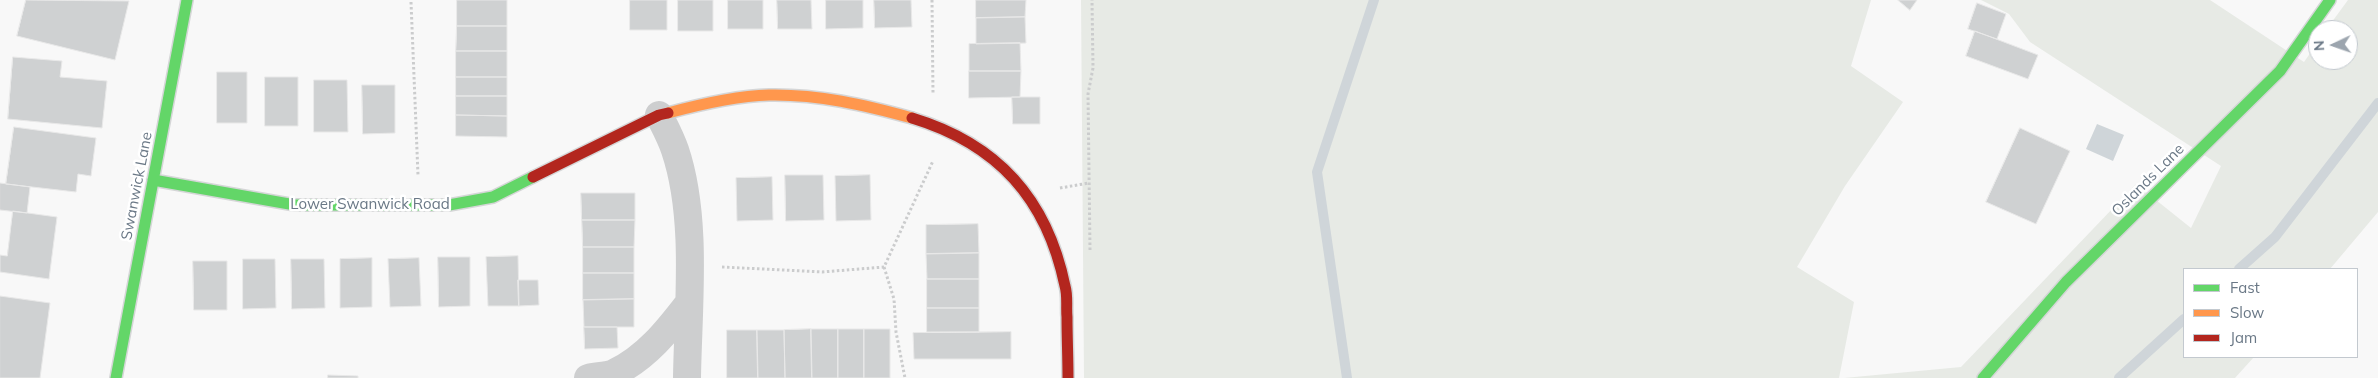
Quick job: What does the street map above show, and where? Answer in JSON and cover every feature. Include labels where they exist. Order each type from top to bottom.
[{"type":"street","name":"Swanwick Lane","points":[[116,378],[187,0]]},
{"type":"street","name":"Oslands Lane","points":[[1983,378],[2066,282],[2280,71],[2330,0]]},
{"type":"street","name":"Lower Swanwick Road","points":[[153,180],[295,206],[448,205],[493,196],[660,115],[716,101],[769,95],[820,97],[873,107],[934,126],[971,143],[1002,166],[1027,193],[1052,239],[1066,288],[1068,378]]},
{"type":"street","points":[[660,115],[675,151],[686,201],[688,265],[687,378]]},
{"type":"street","points":[[588,378],[614,373],[642,354],[661,339],[688,304]]},
{"type":"path","points":[[932,0],[934,126]]},
{"type":"path","points":[[1090,252],[1088,94],[1093,68],[1092,0]]},
{"type":"path","points":[[411,2],[419,206]]},
{"type":"path","points":[[905,378],[896,332],[894,299],[884,267],[947,132]]},
{"type":"path","points":[[688,265],[822,272],[884,267]]},
{"type":"shaded area","points":[[1081,0],[1871,0],[1851,66],[1903,102],[1845,186],[1797,267],[1854,302],[1839,378],[1084,378]]},
{"type":"shaded area","points":[[1981,0],[2210,0],[2304,62],[2308,56],[2308,70],[2358,70],[2358,20],[2333,20],[2348,0],[2378,0],[2378,212],[2331,268],[2183,268],[2183,358],[2253,358],[2235,378],[1844,378],[1961,367],[2136,184],[2191,228],[2221,166],[2030,42],[2009,14]]},
{"type":"shaded area","points":[[2097,124],[2124,135],[2113,161],[2086,149]]},
{"type":"building","points":[[26,0],[129,1],[115,60],[17,36]]},
{"type":"building","points":[[457,0],[507,0],[507,26],[457,26]]},
{"type":"building","points":[[630,0],[667,0],[667,30],[630,30]]},
{"type":"building","points":[[678,0],[713,0],[713,31],[678,31]]},
{"type":"building","points":[[728,0],[763,0],[763,29],[728,29]]},
{"type":"building","points":[[777,0],[811,0],[812,29],[778,29]]},
{"type":"building","points":[[826,0],[863,0],[863,28],[826,29]]},
{"type":"building","points":[[874,0],[911,0],[912,27],[875,28]]},
{"type":"building","points":[[976,0],[1026,0],[1025,17],[976,18]]},
{"type":"building","points":[[1898,0],[1917,0],[1910,10]]},
{"type":"building","points":[[1977,3],[2006,14],[1997,39],[1968,29]]},
{"type":"building","points":[[1025,17],[1026,43],[976,44],[976,18]]},
{"type":"building","points":[[457,26],[507,26],[507,51],[456,51]]},
{"type":"building","points":[[1975,31],[2038,55],[2028,79],[1966,56]]},
{"type":"building","points":[[1020,43],[1021,71],[969,71],[969,44]]},
{"type":"building","points":[[456,51],[507,51],[507,77],[456,77]]},
{"type":"building","points":[[13,57],[62,61],[60,77],[107,81],[102,128],[8,119]]},
{"type":"building","points":[[969,71],[1021,71],[1020,97],[969,98]]},
{"type":"building","points":[[217,72],[247,72],[247,123],[217,123]]},
{"type":"building","points":[[265,77],[298,77],[298,126],[265,126]]},
{"type":"building","points":[[456,77],[507,77],[507,96],[456,96]]},
{"type":"building","points":[[314,80],[347,80],[348,132],[314,132]]},
{"type":"building","points":[[362,85],[395,85],[395,133],[363,134]]},
{"type":"building","points":[[456,96],[507,96],[507,116],[456,115]]},
{"type":"building","points":[[1012,97],[1040,97],[1040,124],[1013,124]]},
{"type":"building","points":[[456,115],[507,116],[507,137],[456,136]]},
{"type":"building","points":[[14,127],[96,138],[91,176],[78,174],[76,192],[6,184]]},
{"type":"building","points":[[2020,128],[2070,151],[2036,224],[1986,202]]},
{"type":"building","points":[[785,175],[823,175],[824,220],[786,221]]},
{"type":"building","points":[[870,175],[871,220],[836,221],[835,176]]},
{"type":"building","points":[[772,177],[773,220],[737,221],[736,178]]},
{"type":"building","points":[[0,183],[30,187],[27,213],[0,210]]},
{"type":"building","points":[[581,193],[635,193],[635,220],[582,220]]},
{"type":"building","points":[[13,211],[57,217],[49,279],[0,272],[0,255],[7,256]]},
{"type":"building","points":[[582,220],[635,220],[634,247],[583,247]]},
{"type":"building","points":[[978,224],[979,253],[926,254],[926,225]]},
{"type":"building","points":[[583,247],[634,247],[634,273],[583,273]]},
{"type":"building","points":[[979,253],[979,279],[927,279],[926,254]]},
{"type":"building","points":[[518,256],[519,306],[488,306],[486,257]]},
{"type":"building","points":[[438,257],[470,257],[470,306],[439,307]]},
{"type":"building","points":[[372,258],[372,307],[340,308],[340,259]]},
{"type":"building","points":[[419,258],[421,306],[390,307],[388,259]]},
{"type":"building","points":[[243,259],[275,259],[276,308],[243,309]]},
{"type":"building","points":[[291,259],[324,259],[325,308],[292,309]]},
{"type":"building","points":[[193,261],[227,261],[227,310],[194,310]]},
{"type":"building","points":[[583,273],[634,273],[634,299],[583,300]]},
{"type":"building","points":[[927,279],[979,279],[979,308],[927,308]]},
{"type":"building","points":[[518,280],[538,280],[539,305],[519,306]]},
{"type":"building","points":[[0,296],[50,303],[40,378],[0,378]]},
{"type":"building","points":[[634,299],[634,327],[584,327],[583,300]]},
{"type":"building","points":[[927,308],[979,308],[979,332],[927,332]]},
{"type":"building","points":[[584,327],[617,327],[618,348],[585,349]]},
{"type":"building","points":[[811,329],[812,378],[785,378],[784,330]]},
{"type":"building","points":[[811,329],[838,329],[838,378],[812,378]]},
{"type":"building","points":[[838,329],[864,329],[864,378],[838,378]]},
{"type":"building","points":[[864,329],[890,329],[890,378],[864,378]]},
{"type":"building","points":[[727,330],[757,330],[758,378],[727,378]]},
{"type":"building","points":[[757,330],[784,330],[785,378],[758,378]]},
{"type":"building","points":[[1011,332],[1011,359],[914,359],[913,333]]},
{"type":"building","points":[[328,375],[358,376],[358,378],[328,378]]},
{"type":"waterway","points":[[1347,378],[1317,172],[1374,0]]},
{"type":"waterway","points":[[2240,268],[2275,237],[2378,103]]},
{"type":"waterway","points":[[2119,378],[2183,320]]},
{"type":"traffic: fast","points":[[116,378],[187,0]]},
{"type":"traffic: fast","points":[[1983,378],[2066,282],[2280,71],[2330,0]]},
{"type":"traffic: fast","points":[[153,180],[295,205],[449,205],[493,197],[533,177]]},
{"type":"traffic: slow","points":[[668,113],[731,99],[787,95],[841,101],[912,118]]},
{"type":"traffic: jam","points":[[533,177],[659,115],[668,113]]},
{"type":"traffic: jam","points":[[912,118],[943,129],[970,143],[1014,179],[1031,201],[1046,227],[1057,255],[1066,290],[1068,378]]}]
